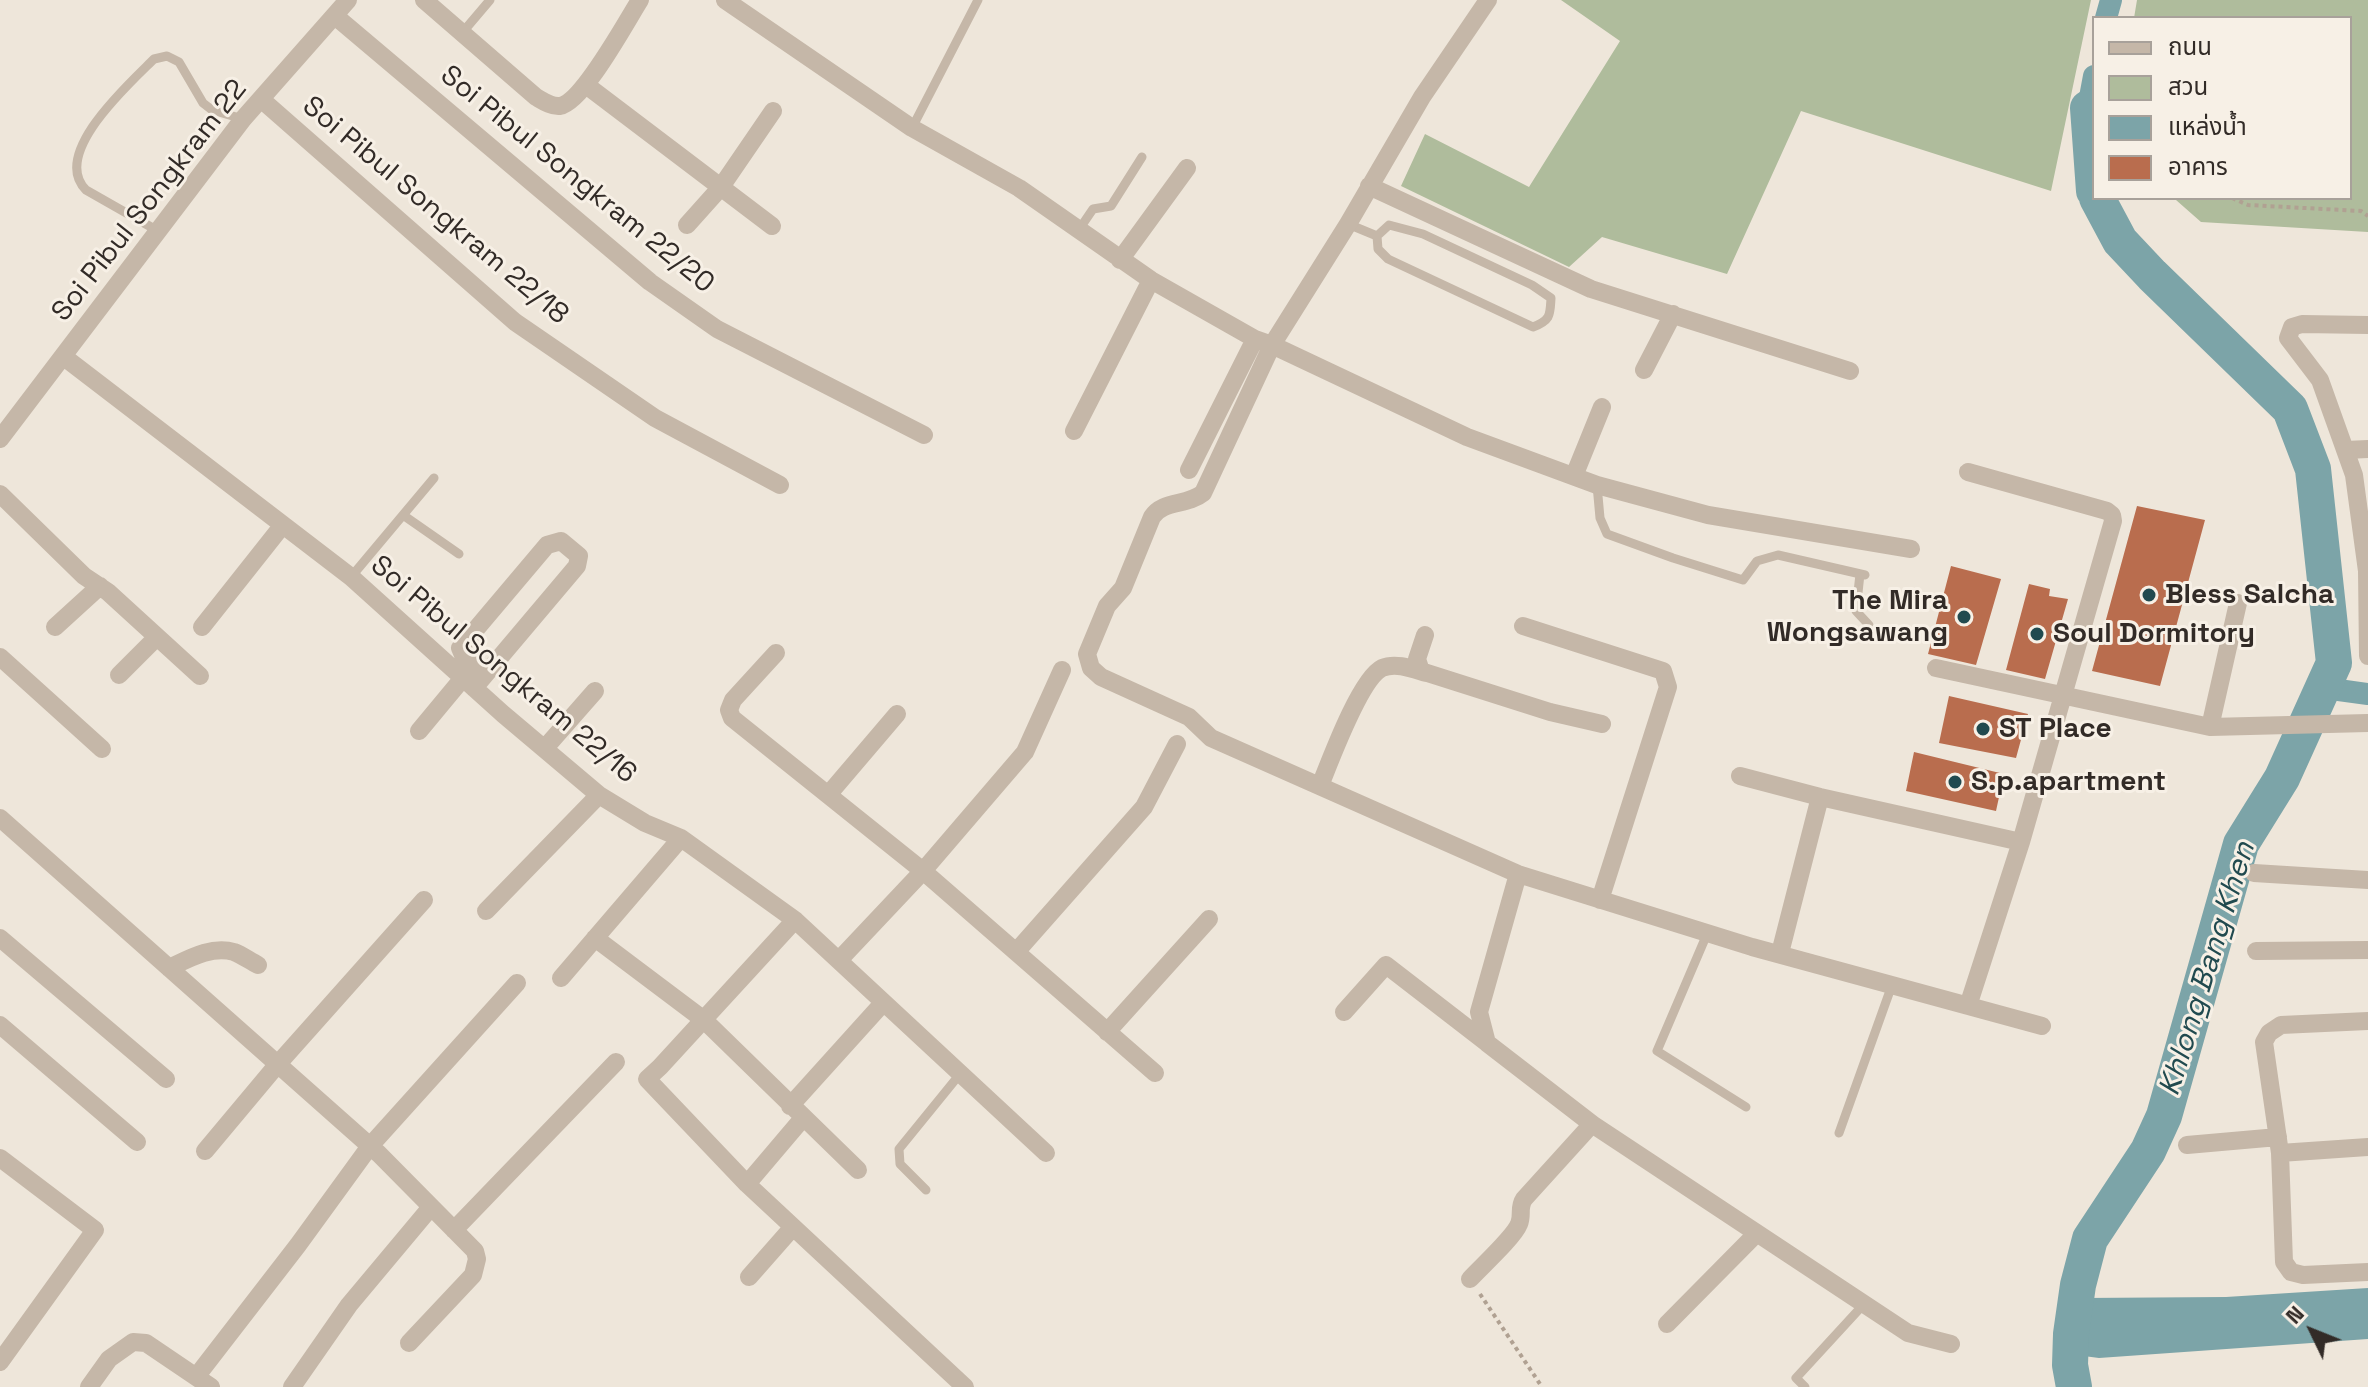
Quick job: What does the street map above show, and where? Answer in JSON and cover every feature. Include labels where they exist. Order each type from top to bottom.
[{"type":"street","name":"Soi Pibul Songkram 22","points":[[0,439],[243,119],[348,0]]},
{"type":"street","points":[[424,0],[536,97],[561,106],[572,100],[586,85],[640,0]]},
{"type":"street","points":[[725,0],[912,128],[1019,188],[1151,280],[1263,342],[1467,437],[1597,485],[1708,515],[1911,549]]},
{"type":"street","points":[[1189,470],[1263,342],[1348,224],[1422,97],[1488,0]]},
{"type":"street","name":"Soi Pibul Songkram 22/20","points":[[335,16],[650,282],[717,329],[924,435]]},
{"type":"street","points":[[586,85],[772,226]]},
{"type":"street","name":"Soi Pibul Songkram 22/18","points":[[262,100],[515,322],[655,418],[780,485]]},
{"type":"street","points":[[687,225],[721,187],[773,111]]},
{"type":"street","points":[[1120,260],[1187,168]]},
{"type":"street","points":[[1369,186],[1591,289],[1850,371]]},
{"type":"street","points":[[1074,431],[1151,280]]},
{"type":"street","points":[[1644,370],[1673,314]]},
{"type":"street","points":[[2368,325],[2302,324],[2292,327],[2288,338],[2320,380],[2354,475],[2368,571],[2368,656]]},
{"type":"street","points":[[1263,342],[1203,493],[1194,500],[1157,510],[1123,588],[1107,606],[1087,654],[1091,668],[1101,677],[1189,717],[1211,738],[1518,874],[1707,934],[2042,1026]]},
{"type":"street","name":"Soi Pibul Songkram 22/16","points":[[64,357],[351,577],[474,680],[599,795],[645,823],[681,838],[795,920],[1046,1153]]},
{"type":"street","points":[[1574,476],[1602,407]]},
{"type":"street","points":[[2346,450],[2368,449]]},
{"type":"street","points":[[1968,472],[2107,511],[2113,521],[2021,842],[1968,1006]]},
{"type":"street","points":[[0,494],[84,576],[100,586],[200,676]]},
{"type":"street","points":[[202,627],[282,526]]},
{"type":"street","points":[[55,627],[100,586]]},
{"type":"street","points":[[2210,727],[2238,603]]},
{"type":"street","points":[[419,731],[474,680],[520,606],[460,648],[474,680]]},
{"type":"street","points":[[1523,626],[1663,671],[1668,687],[1600,900]]},
{"type":"street","points":[[1425,635],[1417,659],[1421,671],[1426,673]]},
{"type":"street","points":[[119,675],[157,637]]},
{"type":"street","points":[[776,653],[733,700],[729,710],[732,718],[923,871],[1155,1073]]},
{"type":"street","points":[[0,657],[102,749]]},
{"type":"street","points":[[1320,786],[1355,705],[1382,668],[1401,666],[1550,712],[1602,724]]},
{"type":"street","points":[[1936,668],[2210,727],[2368,723]]},
{"type":"street","points":[[840,959],[923,871],[1025,752],[1062,670]]},
{"type":"street","points":[[545,748],[595,691]]},
{"type":"street","points":[[828,795],[897,714]]},
{"type":"street","points":[[1016,952],[1144,807],[1177,744]]},
{"type":"street","points":[[1740,776],[2021,842]]},
{"type":"street","points":[[486,911],[599,795]]},
{"type":"street","points":[[1780,953],[1820,797]]},
{"type":"street","points":[[0,818],[370,1146],[475,1251],[477,1259],[473,1275],[409,1343]]},
{"type":"street","points":[[561,978],[681,838]]},
{"type":"street","points":[[2254,873],[2368,880]]},
{"type":"street","points":[[1487,1043],[1479,1012],[1518,874]]},
{"type":"street","points":[[205,1151],[424,900]]},
{"type":"street","points":[[1107,1032],[1209,919]]},
{"type":"street","points":[[795,920],[647,1079],[747,1184],[965,1387]]},
{"type":"street","points":[[0,938],[166,1079]]},
{"type":"street","points":[[595,938],[704,1020],[858,1170]]},
{"type":"street","points":[[2256,951],[2368,950]]},
{"type":"street","points":[[169,968],[214,951],[233,952],[258,965]]},
{"type":"street","points":[[1344,1012],[1386,965],[1592,1124],[1908,1333],[1951,1344]]},
{"type":"street","points":[[89,1387],[109,1359],[133,1342],[146,1343],[203,1382],[370,1146],[517,983]]},
{"type":"street","points":[[747,1184],[796,1112],[883,1003]]},
{"type":"street","points":[[2368,1021],[2281,1025],[2269,1033],[2264,1042],[2279,1145],[2284,1262],[2291,1272],[2303,1275],[2368,1272]]},
{"type":"street","points":[[0,1025],[137,1142]]},
{"type":"street","points":[[454,1230],[616,1062]]},
{"type":"street","points":[[1470,1279],[1517,1228],[1524,1199],[1592,1124]]},
{"type":"street","points":[[2187,1145],[2368,1147]]},
{"type":"street","points":[[0,1158],[95,1230],[0,1362]]},
{"type":"street","points":[[292,1387],[349,1305],[431,1207]]},
{"type":"street","points":[[749,1277],[793,1227]]},
{"type":"street","points":[[1667,1324],[1757,1233]]},
{"type":"lane","points":[[462,33],[490,0]]},
{"type":"lane","points":[[912,128],[978,0]]},
{"type":"lane","points":[[158,231],[86,190],[78,182],[75,171],[88,130],[154,59],[167,56],[179,62],[203,103],[212,110],[243,119]]},
{"type":"lane","points":[[1078,231],[1093,209],[1111,206],[1142,157]]},
{"type":"lane","points":[[1348,224],[1377,236]]},
{"type":"lane","points":[[1389,225],[1423,234],[1532,285],[1551,298],[1550,313],[1545,323],[1533,327],[1388,259],[1378,249],[1377,236],[1389,225]]},
{"type":"lane","points":[[351,577],[434,478]]},
{"type":"lane","points":[[1597,485],[1600,518],[1607,534],[1673,558],[1743,580],[1757,561],[1778,555],[1862,575],[1856,611],[1869,625]]},
{"type":"lane","points":[[403,515],[459,554]]},
{"type":"lane","points":[[1707,934],[1657,1051],[1746,1107]]},
{"type":"lane","points":[[1839,1133],[1892,985]]},
{"type":"lane","points":[[926,1190],[900,1164],[899,1149],[960,1074]]},
{"type":"lane","points":[[1805,1387],[1796,1378],[1864,1304]]},
{"type":"path","points":[[2237,200],[2248,205],[2361,211],[2368,216]]},
{"type":"path","points":[[1470,1279],[1542,1387]]},
{"type":"green space","points":[[1561,0],[2091,0],[2051,191],[1801,111],[1727,274],[1602,237],[1569,267],[1401,186],[1425,134],[1529,187],[1620,41]]},
{"type":"green space","points":[[2137,0],[2368,0],[2368,232],[2201,222],[2176,200],[2352,200],[2352,16],[2134,16]]},
{"type":"water","points":[[2368,1288],[2368,1339],[2099,1358],[2076,1355],[2082,1298],[2226,1297]]},
{"type":"building","name":"Bless Salcha","points":[[2137,506],[2205,520],[2160,686],[2092,671]]},
{"type":"building","name":"The Mira Wongsawang","points":[[1951,566],[2001,579],[1976,665],[1928,654]]},
{"type":"building","name":"Soul Dormitory","points":[[2029,584],[2050,589],[2049,596],[2068,599],[2045,679],[2006,670]]},
{"type":"building","name":"ST Place","points":[[1949,696],[2028,714],[2016,758],[1939,743]]},
{"type":"building","name":"S.p.apartment","points":[[1914,752],[2004,774],[1996,811],[1906,791]]},
{"type":"waterway","name":"Khlong Bang Khen","points":[[2107,16],[2111,0]]},
{"type":"waterway","name":"Khlong Bang Khen","points":[[2088,108],[2092,87]]},
{"type":"waterway","name":"Khlong Bang Khen","points":[[2088,108],[2092,163]]},
{"type":"waterway","name":"Khlong Bang Khen","points":[[2074,1387],[2070,1365],[2071,1334],[2078,1285],[2090,1239],[2148,1151],[2164,1116],[2241,844],[2282,778],[2334,663],[2313,469],[2290,409],[2120,241],[2098,200]]},
{"type":"waterway","points":[[2324,688],[2368,694]]},
{"type":"place","name":"Bless Salcha","points":[[2149,595]]},
{"type":"place","name":"The Mira Wongsawang","points":[[1964,617]]},
{"type":"place","name":"Soul Dormitory","points":[[2037,634]]},
{"type":"place","name":"ST Place","points":[[1983,729]]},
{"type":"place","name":"S.p.apartment","points":[[1955,782]]}]
